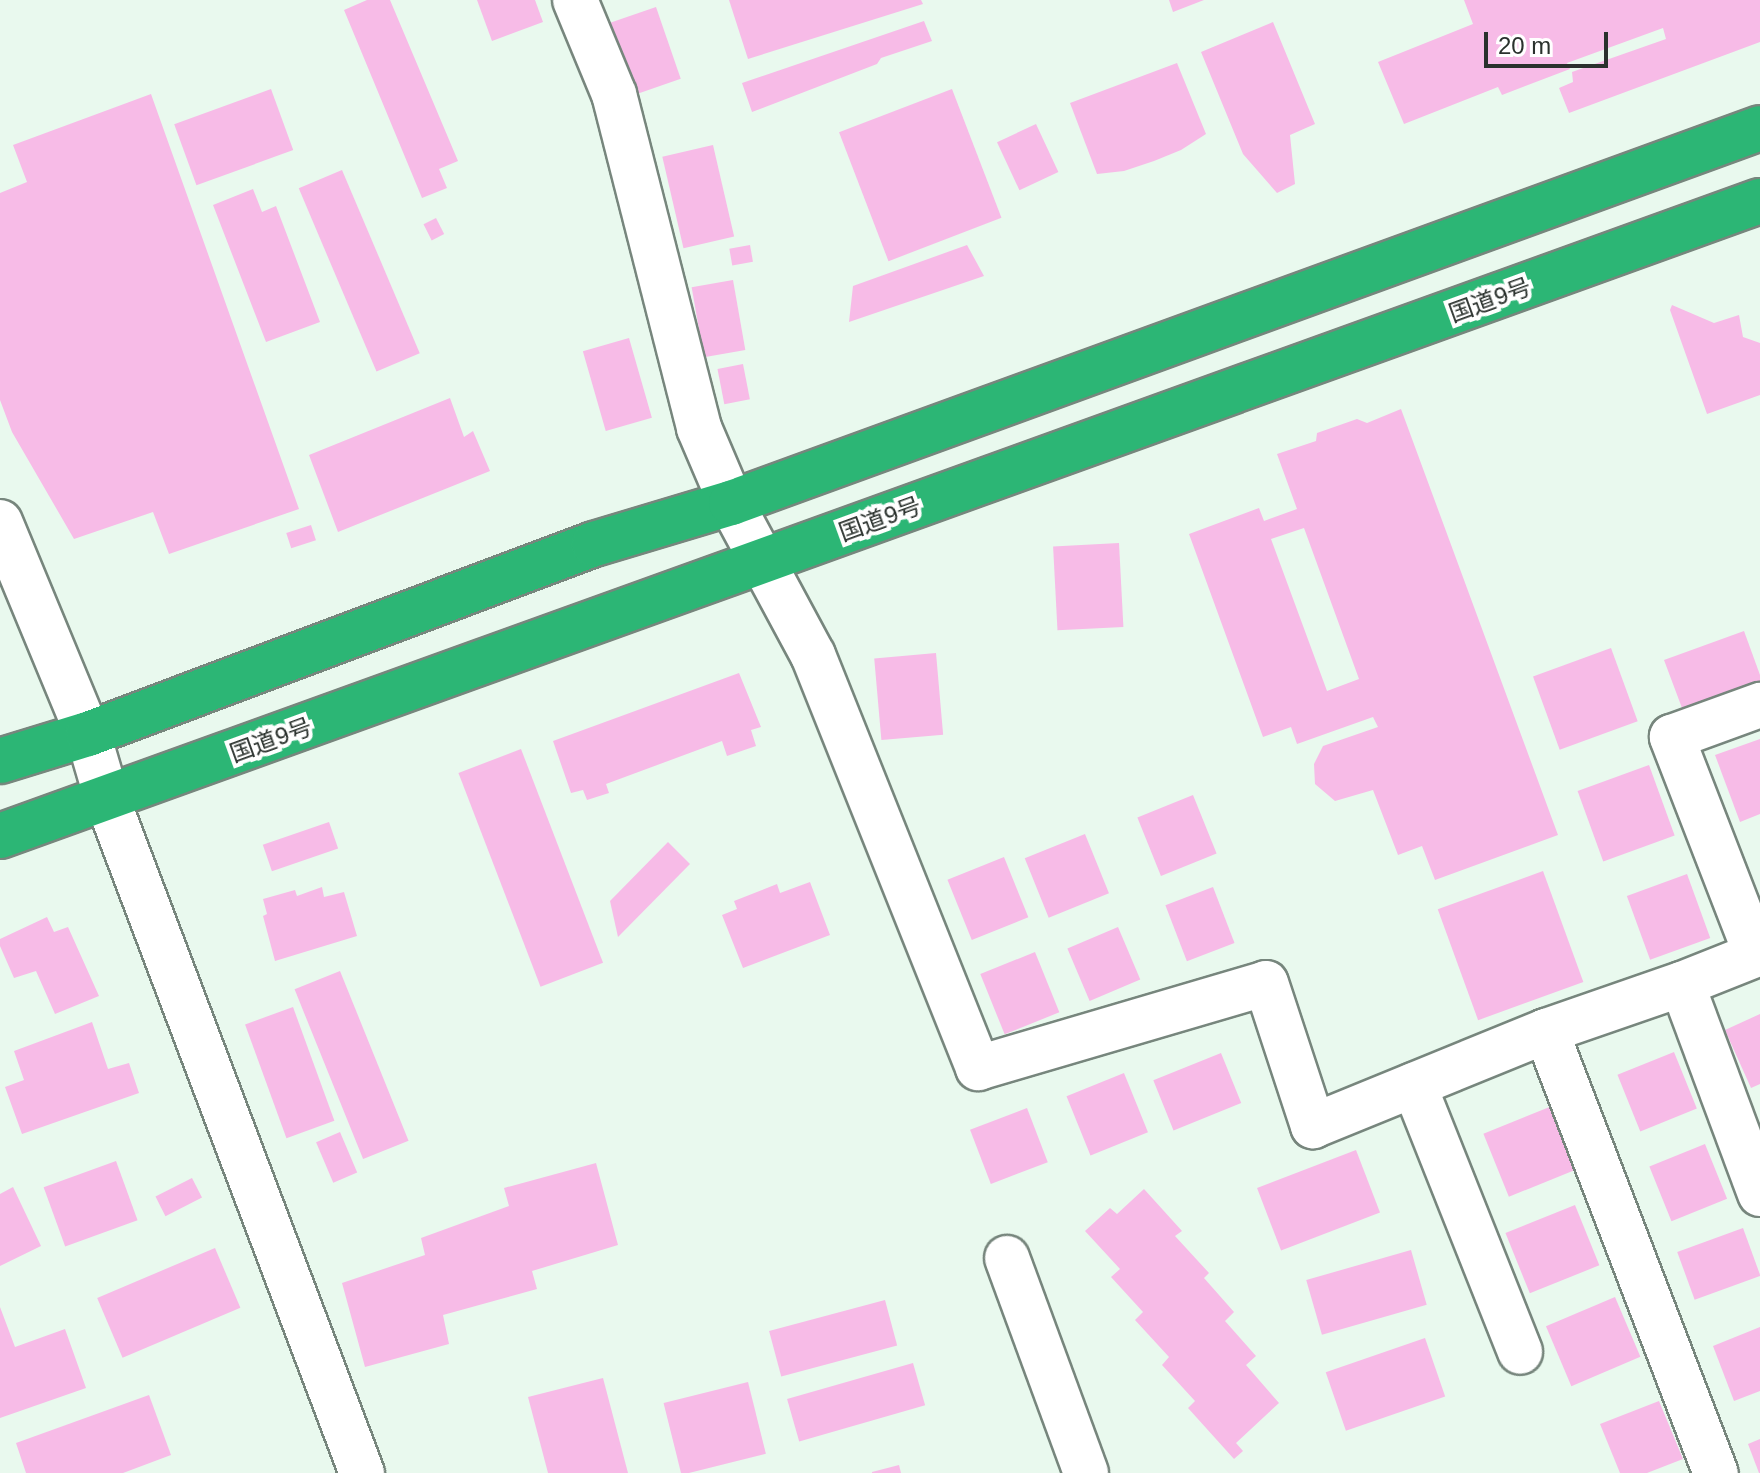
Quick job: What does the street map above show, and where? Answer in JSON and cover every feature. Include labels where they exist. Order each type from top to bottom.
[{"type":"highway","points":[[0,761],[88,734],[594,544],[731,503],[1760,128]]},
{"type":"highway","name":"国道9号","points":[[0,836],[1760,201]]},
{"type":"street","points":[[575,0],[614,94],[699,428],[731,503],[813,655],[978,1068],[1266,983],[1313,1126],[1546,1031],[1682,984],[1758,953],[1672,737],[1760,705]]},
{"type":"street","points":[[0,522],[88,734],[107,799],[362,1473]]},
{"type":"street","points":[[1682,984],[1760,1194]]},
{"type":"street","points":[[1546,1031],[1716,1473]]},
{"type":"street","points":[[1414,1085],[1520,1352]]},
{"type":"street","points":[[1007,1258],[1086,1473]]},
{"type":"building","points":[[367,0],[390,0],[458,161],[439,169],[447,188],[422,198],[344,10]]},
{"type":"building","points":[[477,0],[535,0],[543,22],[492,41]]},
{"type":"building","points":[[729,0],[921,0],[923,4],[748,59]]},
{"type":"building","points":[[1169,0],[1204,0],[1173,12]]},
{"type":"building","points":[[1464,0],[1760,0],[1760,42],[1569,113],[1559,88],[1573,82],[1572,72],[1666,39],[1663,28],[1567,63],[1570,69],[1502,95],[1498,87],[1404,124],[1378,62],[1473,24]]},
{"type":"building","points":[[656,7],[681,79],[612,103],[587,31]]},
{"type":"building","points":[[924,21],[932,41],[881,58],[877,64],[752,112],[742,83]]},
{"type":"building","points":[[1273,22],[1315,124],[1290,135],[1295,184],[1277,193],[1243,154],[1201,52]]},
{"type":"building","points":[[1177,63],[1206,134],[1181,150],[1154,161],[1124,171],[1097,174],[1070,103]]},
{"type":"building","points":[[271,89],[293,150],[196,185],[174,124]]},
{"type":"building","points":[[952,89],[1001,218],[888,261],[839,132]]},
{"type":"building","points":[[151,94],[299,509],[169,554],[153,512],[74,539],[12,432],[0,400],[0,193],[27,182],[13,145]]},
{"type":"building","points":[[1036,124],[1058,172],[1019,190],[997,142]]},
{"type":"building","points":[[713,145],[734,237],[683,248],[662,157]]},
{"type":"building","points":[[342,170],[420,353],[376,372],[299,188]]},
{"type":"building","points":[[253,189],[262,212],[276,206],[320,322],[266,342],[213,205]]},
{"type":"building","points":[[436,218],[444,234],[432,240],[424,224]]},
{"type":"building","points":[[750,245],[753,262],[732,265],[729,249]]},
{"type":"building","points":[[967,245],[984,276],[849,322],[853,286]]},
{"type":"building","points":[[733,280],[745,350],[704,357],[692,287]]},
{"type":"building","points":[[1672,305],[1714,323],[1739,315],[1743,337],[1760,343],[1760,395],[1707,414],[1670,310]]},
{"type":"building","points":[[629,338],[652,418],[606,431],[583,351]]},
{"type":"building","points":[[743,364],[750,399],[724,404],[717,369]]},
{"type":"building","points":[[450,398],[464,437],[473,431],[490,471],[338,532],[309,455]]},
{"type":"building","points":[[1401,409],[1558,835],[1435,880],[1422,846],[1398,855],[1373,790],[1335,801],[1315,784],[1314,764],[1323,746],[1378,727],[1373,717],[1297,744],[1291,727],[1263,737],[1189,534],[1259,508],[1264,521],[1297,509],[1277,454],[1316,441],[1317,433],[1357,419],[1367,423]],"holes":[[[1304,528],[1359,679],[1327,691],[1271,539]]]},
{"type":"building","points":[[311,525],[316,540],[291,548],[286,533]]},
{"type":"building","points":[[1119,543],[1123,627],[1057,630],[1053,546]]},
{"type":"building","points":[[1744,631],[1760,675],[1760,688],[1685,716],[1664,660]]},
{"type":"building","points":[[1611,648],[1638,721],[1560,750],[1533,676]]},
{"type":"building","points":[[936,653],[943,735],[881,740],[874,658]]},
{"type":"building","points":[[739,673],[761,727],[751,730],[756,746],[727,756],[722,741],[606,784],[609,793],[587,800],[583,790],[571,793],[553,741]]},
{"type":"building","points":[[1760,739],[1760,814],[1740,822],[1715,755]]},
{"type":"building","points":[[521,749],[603,963],[541,987],[458,773]]},
{"type":"building","points":[[1649,765],[1675,835],[1603,861],[1578,791]]},
{"type":"building","points":[[1193,795],[1217,853],[1161,876],[1137,817]]},
{"type":"building","points":[[329,822],[338,848],[272,871],[263,845]]},
{"type":"building","points":[[1085,834],[1109,893],[1049,918],[1025,858]]},
{"type":"building","points":[[668,842],[690,864],[618,937],[610,901]]},
{"type":"building","points":[[1004,857],[1028,917],[972,940],[947,880]]},
{"type":"building","points":[[1543,871],[1583,982],[1478,1020],[1438,909]]},
{"type":"building","points":[[1687,874],[1710,938],[1650,960],[1627,896]]},
{"type":"building","points":[[810,882],[830,935],[743,968],[722,915],[737,909],[734,901],[777,884],[780,893]]},
{"type":"building","points":[[322,887],[324,897],[344,892],[357,936],[275,961],[263,916],[267,914],[263,899],[295,890],[297,896]]},
{"type":"building","points":[[1213,887],[1235,943],[1187,961],[1165,905]]},
{"type":"building","points":[[47,917],[54,932],[68,927],[99,996],[55,1014],[36,971],[14,978],[0,946],[0,939]]},
{"type":"building","points":[[1118,927],[1140,979],[1090,1001],[1067,948]]},
{"type":"building","points":[[1035,952],[1059,1012],[1005,1034],[980,974]]},
{"type":"building","points":[[340,971],[409,1141],[363,1159],[295,989]]},
{"type":"building","points":[[293,1007],[334,1121],[286,1138],[245,1024]]},
{"type":"building","points":[[1760,1014],[1760,1084],[1751,1088],[1725,1030]]},
{"type":"building","points":[[92,1022],[108,1069],[129,1063],[139,1093],[22,1134],[5,1087],[24,1080],[14,1051]]},
{"type":"building","points":[[1674,1052],[1697,1109],[1640,1131],[1617,1075]]},
{"type":"building","points":[[1221,1053],[1241,1103],[1174,1130],[1153,1080]]},
{"type":"building","points":[[1124,1073],[1148,1132],[1090,1156],[1067,1096]]},
{"type":"building","points":[[1552,1106],[1577,1169],[1509,1197],[1483,1134]]},
{"type":"building","points":[[1027,1108],[1048,1162],[991,1184],[970,1130]]},
{"type":"building","points":[[340,1132],[357,1173],[333,1183],[316,1142]]},
{"type":"building","points":[[1705,1144],[1727,1199],[1671,1221],[1649,1166]]},
{"type":"building","points":[[1356,1150],[1380,1213],[1281,1251],[1257,1188]]},
{"type":"building","points":[[116,1161],[138,1220],[65,1247],[44,1187]]},
{"type":"building","points":[[596,1163],[618,1245],[532,1271],[537,1289],[443,1315],[449,1344],[365,1367],[342,1283],[425,1255],[421,1238],[509,1206],[504,1188]]},
{"type":"building","points":[[192,1178],[202,1198],[165,1216],[155,1197]]},
{"type":"building","points":[[13,1187],[41,1246],[0,1266],[0,1194]]},
{"type":"building","points":[[1144,1189],[1182,1231],[1175,1236],[1209,1273],[1204,1278],[1234,1312],[1225,1321],[1256,1356],[1246,1365],[1279,1403],[1236,1443],[1243,1451],[1234,1459],[1188,1408],[1195,1401],[1162,1365],[1169,1357],[1135,1320],[1143,1312],[1111,1277],[1120,1269],[1085,1231],[1110,1208],[1117,1214]]},
{"type":"building","points":[[1575,1205],[1599,1265],[1530,1293],[1505,1233]]},
{"type":"building","points":[[1743,1228],[1760,1276],[1695,1300],[1677,1252]]},
{"type":"building","points":[[215,1248],[240,1308],[123,1358],[97,1298]]},
{"type":"building","points":[[1411,1250],[1427,1305],[1322,1335],[1306,1280]]},
{"type":"building","points":[[1615,1297],[1640,1357],[1571,1386],[1546,1326]]},
{"type":"building","points":[[885,1300],[897,1345],[781,1376],[769,1331]]},
{"type":"building","points":[[0,1307],[15,1347],[65,1329],[86,1388],[0,1418]]},
{"type":"building","points":[[1760,1327],[1760,1391],[1734,1401],[1713,1346]]},
{"type":"building","points":[[1425,1338],[1445,1397],[1346,1431],[1326,1372]]},
{"type":"building","points":[[913,1363],[925,1405],[799,1441],[787,1399]]},
{"type":"building","points":[[603,1378],[628,1473],[548,1473],[528,1397]]},
{"type":"building","points":[[748,1382],[766,1454],[681,1473],[664,1403]]},
{"type":"building","points":[[149,1395],[171,1455],[123,1473],[26,1473],[16,1443]]},
{"type":"building","points":[[1659,1401],[1683,1459],[1647,1473],[1620,1473],[1600,1424]]},
{"type":"building","points":[[1760,1439],[1760,1473],[1759,1473],[1748,1444]]},
{"type":"building","points":[[899,1465],[901,1473],[872,1473],[872,1472]]}]
